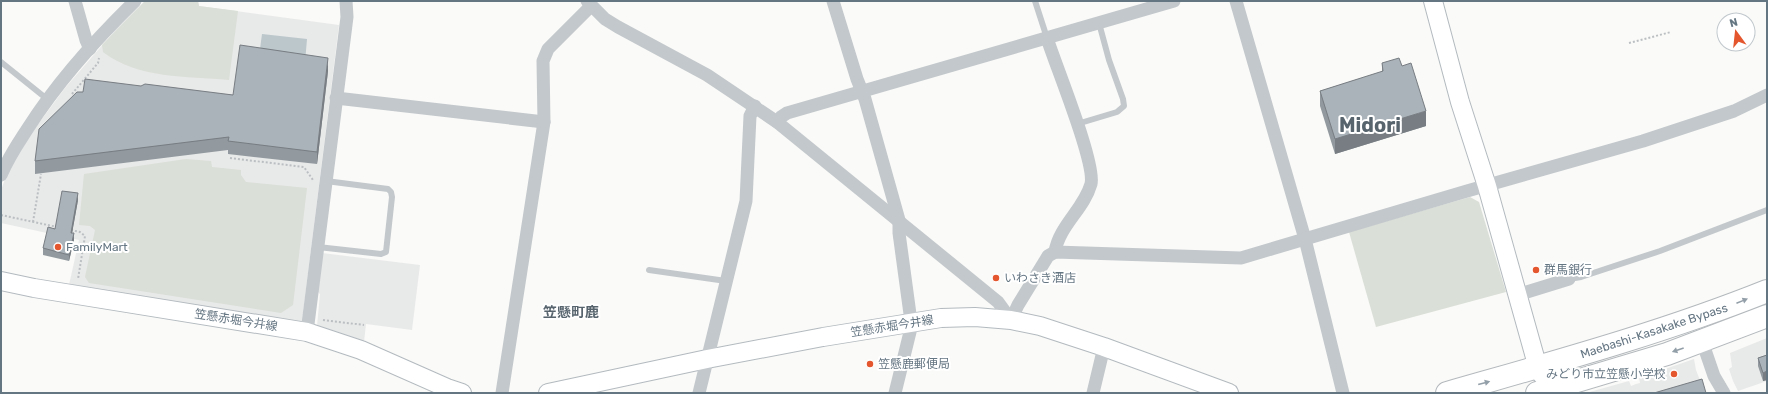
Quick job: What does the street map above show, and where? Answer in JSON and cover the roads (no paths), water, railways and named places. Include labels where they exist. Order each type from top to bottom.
[{"type":"highway","name":"Maebashi-Kasakake Bypass","points":[[1447,393],[1538,368],[1658,332],[1767,291]]},
{"type":"highway","name":"Maebashi-Kasakake Bypass","points":[[1537,393],[1630,366],[1767,316]]},
{"type":"main road","points":[[1433,1],[1460,102],[1486,186],[1538,368],[1542,377],[1554,382],[1620,363],[1630,366]]},
{"type":"main road","name":"笠懸赤堀今井線","points":[[1,281],[28,287],[307,332],[355,347],[447,388],[462,393]]},
{"type":"main road","name":"笠懸赤堀今井線","points":[[548,393],[707,359],[823,337],[910,323],[959,318],[1011,320],[1040,326],[1104,347],[1229,393]]},
{"type":"street","points":[[75,1],[90,49]]},
{"type":"street","points":[[1,175],[9,156],[47,99],[90,49],[136,1]]},
{"type":"street","points":[[307,332],[347,17],[346,1]]},
{"type":"street","points":[[833,1],[862,92],[899,220],[899,233],[911,328],[895,393]]},
{"type":"street","points":[[777,122],[787,113],[1174,1]]},
{"type":"street","points":[[1236,1],[1304,239],[1343,393]]},
{"type":"street","points":[[502,393],[544,122],[543,61],[546,52],[589,4],[618,27],[707,75],[777,122],[998,302],[1011,320],[1018,305],[1048,256],[1055,252],[1241,258],[1682,129],[1734,111],[1767,95]]},
{"type":"street","points":[[1047,38],[1077,124],[1091,172],[1091,182],[1088,192],[1058,241],[1055,252]]},
{"type":"street","points":[[336,98],[544,122]]},
{"type":"street","points":[[699,393],[746,201],[750,116],[755,106]]},
{"type":"street","points":[[1517,295],[1569,279]]},
{"type":"street","points":[[1702,341],[1714,376],[1724,393]]},
{"type":"street","points":[[1093,393],[1104,347]]},
{"type":"lane","points":[[1035,1],[1047,38]]},
{"type":"lane","points":[[1077,124],[1117,112],[1124,106],[1098,23]]},
{"type":"lane","points":[[1,62],[47,99]]},
{"type":"lane","points":[[318,247],[381,254],[386,252],[392,197],[391,192],[388,189],[326,181]]},
{"type":"lane","points":[[1569,279],[1581,277],[1660,251],[1767,210]]},
{"type":"lane","points":[[649,270],[727,281]]},
{"type":"place","name":"FamilyMart","points":[[58,247]]},
{"type":"place","name":"群馬銀行","points":[[1536,270]]},
{"type":"place","name":"いわさき酒店","points":[[996,278]]},
{"type":"place","name":"笠懸鹿郵便局","points":[[870,364]]},
{"type":"place","name":"みどり市立笠懸小学校","points":[[1674,374]]},
{"type":"district","name":"Midori","points":[[1370,125]]},
{"type":"district","name":"笠懸町鹿","points":[[571,312]]}]
